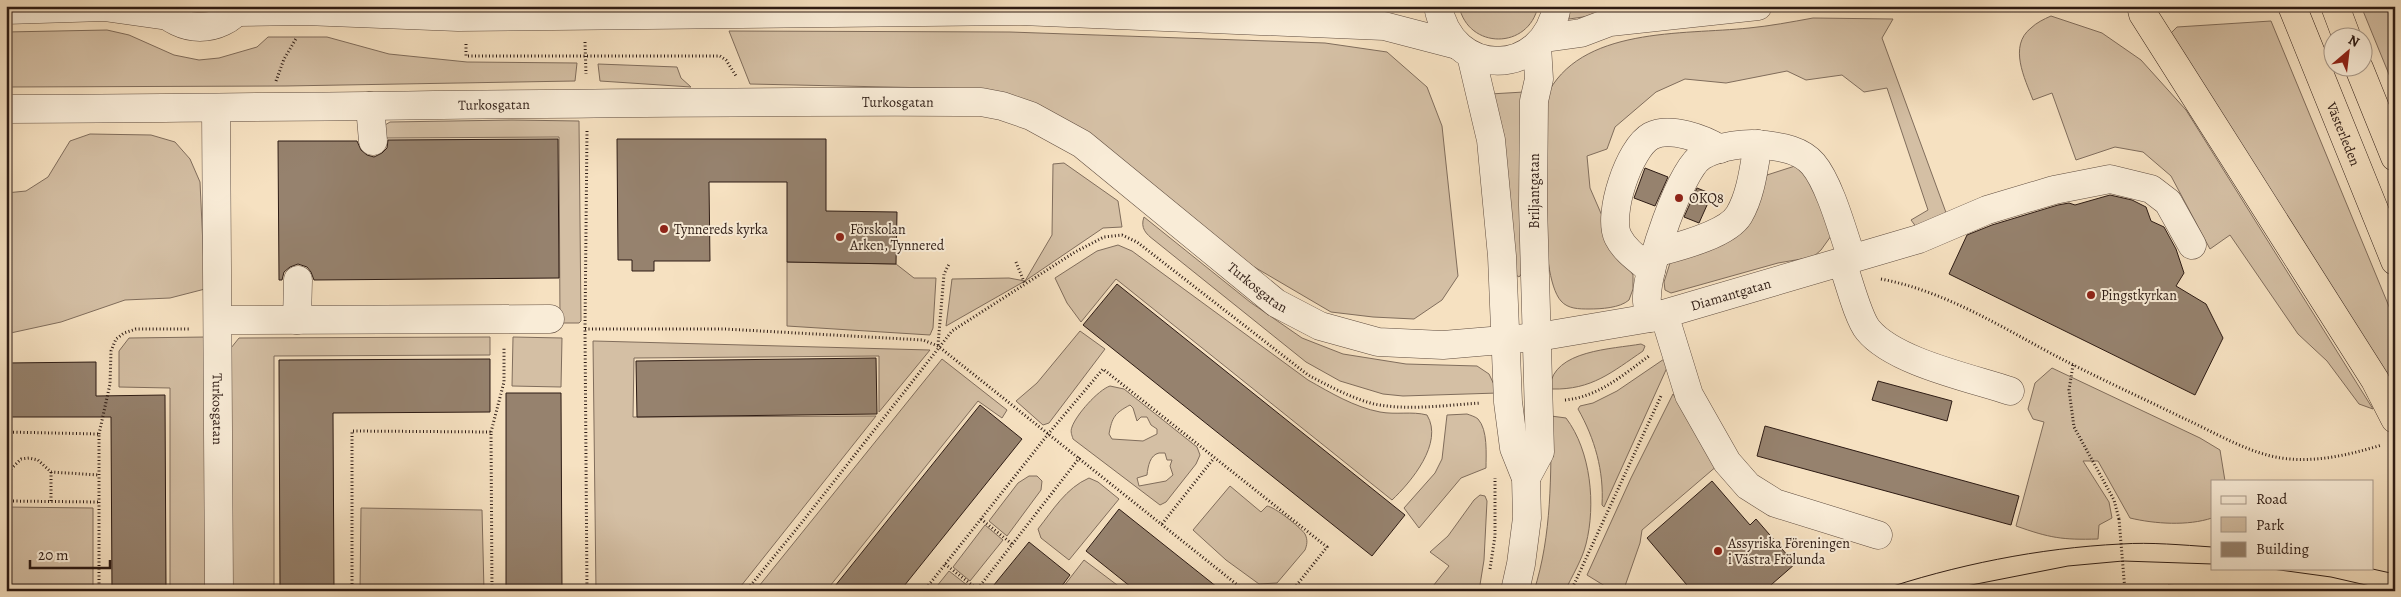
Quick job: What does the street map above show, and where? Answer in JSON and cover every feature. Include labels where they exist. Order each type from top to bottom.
[{"type":"highway","points":[[2141,6],[2143,14],[2375,380],[2395,419]]},
{"type":"highway","points":[[2336,8],[2343,28]]},
{"type":"highway","name":"Västerleden","points":[[2296,16],[2395,261]]},
{"type":"highway","points":[[2363,78],[2395,157]]},
{"type":"street","points":[[6,10],[104,6],[163,11],[184,25],[204,27],[222,23],[240,9],[458,17],[1021,11],[1384,26],[1464,50],[1488,60],[1506,61],[1523,56],[1541,42],[1551,29],[1557,6]]},
{"type":"street","points":[[1438,6],[1444,27],[1464,50]]},
{"type":"street","points":[[1541,42],[1581,33],[1610,22],[1758,6]]},
{"type":"street","name":"Briljantgatan","points":[[1526,478],[1540,452],[1533,205],[1534,101],[1539,79],[1541,42]]},
{"type":"street","name":"Briljantgatan","points":[[1464,50],[1491,140],[1502,256],[1508,402],[1514,448],[1526,478],[1526,518],[1521,564],[1515,591]]},
{"type":"street","name":"Turkosgatan","points":[[6,109],[741,101],[981,102],[1002,106],[1031,116],[1082,144],[1276,303],[1320,326],[1378,342],[1443,345],[1506,340]]},
{"type":"street","points":[[370,106],[373,141]]},
{"type":"street","name":"Turkosgatan","points":[[216,108],[220,591]]},
{"type":"street","points":[[1720,149],[1690,135],[1667,133],[1651,136],[1638,147],[1620,189],[1615,218],[1618,236],[1628,251],[1653,262],[1727,227],[1738,216],[1746,199],[1758,144]]},
{"type":"street","points":[[1878,535],[1775,503],[1748,486],[1727,462],[1689,395],[1657,316],[1646,297],[1653,262],[1687,174],[1701,156],[1720,149],[1758,144],[1785,147],[1804,155],[1814,164],[1824,183],[1867,328],[1881,343],[1907,357],[2010,391]]},
{"type":"street","name":"Diamantgatan","points":[[1538,337],[1596,329],[1657,316],[1919,239],[1987,210],[2054,190],[2110,179],[2151,189],[2168,202],[2192,245]]},
{"type":"street","points":[[297,320],[298,280]]},
{"type":"street","points":[[219,324],[297,320],[550,319]]},
{"type":"street","points":[[1506,340],[1538,337]]},
{"type":"path","points":[[275,88],[284,59],[297,39],[296,12]]},
{"type":"path","points":[[466,39],[466,56],[720,56],[726,60],[736,75],[741,101]]},
{"type":"path","points":[[585,41],[586,74]]},
{"type":"path","points":[[587,131],[585,329],[587,591]]},
{"type":"path","points":[[1016,262],[1024,284]]},
{"type":"path","points":[[746,591],[804,521],[938,346],[944,274],[949,264]]},
{"type":"path","points":[[492,591],[491,432],[504,382],[504,319]]},
{"type":"path","points":[[99,591],[99,434],[110,384],[111,351],[116,339],[124,333],[136,329],[219,324]]},
{"type":"path","points":[[585,329],[725,329],[923,340],[938,346],[1080,457],[1245,591]]},
{"type":"path","points":[[2073,365],[2069,390],[2074,426],[2114,500],[2119,520],[2125,591]]},
{"type":"path","points":[[924,591],[1049,433],[1104,369],[1327,547],[1292,591]]},
{"type":"path","points":[[352,591],[352,431],[491,432]]},
{"type":"path","points":[[6,432],[99,434]]},
{"type":"path","points":[[945,564],[977,590],[1080,457]]},
{"type":"path","points":[[6,474],[21,459],[29,458],[38,460],[52,472],[99,475]]},
{"type":"path","points":[[1162,524],[1214,458]]},
{"type":"path","points":[[1571,591],[1632,458]]},
{"type":"path","points":[[51,501],[52,472]]},
{"type":"path","points":[[1488,577],[1495,536],[1495,474]]},
{"type":"path","points":[[6,501],[99,502]]},
{"type":"path","points":[[981,518],[1012,544]]},
{"type":"green space","points":[[1459,6],[1538,6],[1532,20],[1523,31],[1511,37],[1499,39],[1486,37],[1474,31],[1465,20]]},
{"type":"green space","points":[[1569,6],[1659,6],[1569,19]]},
{"type":"green space","points":[[2361,6],[2395,6],[2395,89],[2374,38],[2374,28],[2370,28]]},
{"type":"green space","points":[[2051,16],[2102,33],[2141,60],[2186,110],[2373,409],[2359,404],[2327,361],[2298,334],[2230,235],[2210,249],[2171,176],[2143,152],[2115,147],[2076,160],[2052,93],[2033,100],[2020,63],[2020,44],[2024,35],[2035,24]]},
{"type":"green space","points":[[1813,18],[1893,19],[1882,38],[1948,218],[1917,228],[1911,220],[1928,210],[1887,88],[1864,92],[1842,75],[1806,80],[1787,71],[1726,83],[1685,79],[1656,92],[1615,127],[1607,149],[1587,156],[1590,188],[1616,248],[1633,275],[1633,289],[1629,300],[1616,306],[1599,309],[1578,309],[1564,304],[1553,286],[1548,263],[1544,203],[1546,97],[1561,74],[1582,57],[1607,46],[1635,38],[1757,27]]},
{"type":"green space","points":[[2271,21],[2395,321],[2395,399],[2166,38],[2177,27]]},
{"type":"green space","points":[[107,30],[129,35],[174,55],[199,60],[219,58],[257,47],[268,37],[327,37],[389,54],[467,62],[577,63],[575,81],[285,86],[6,87],[6,32]]},
{"type":"green space","points":[[729,31],[1010,32],[1325,43],[1387,52],[1427,87],[1442,126],[1458,276],[1442,300],[1414,319],[1331,312],[1239,258],[1049,112],[1009,94],[978,89],[750,84]]},
{"type":"green space","points":[[598,64],[677,67],[681,78],[691,87],[600,81]]},
{"type":"green space","points":[[1524,92],[1524,271],[1519,277],[1510,271],[1490,94]]},
{"type":"green space","points":[[579,121],[581,321],[579,323],[560,323],[559,137],[386,138],[385,125],[390,122]]},
{"type":"green space","points":[[90,134],[151,135],[175,142],[190,159],[200,182],[205,289],[170,298],[125,300],[61,322],[6,334],[6,193],[26,191],[48,177],[70,141]]},
{"type":"green space","points":[[1064,163],[1118,201],[1122,227],[1103,228],[1025,281],[1052,235],[1053,164]]},
{"type":"green space","points":[[1795,166],[1809,169],[1831,236],[1821,250],[1813,257],[1778,263],[1671,293],[1665,290],[1664,282],[1670,263],[1761,184],[1767,175]]},
{"type":"green space","points":[[1144,217],[1250,302],[1302,338],[1343,354],[1406,364],[1477,366],[1489,374],[1498,393],[1403,396],[1383,394],[1340,381],[1306,362],[1151,238],[1143,228]]},
{"type":"green space","points":[[1118,245],[1132,251],[1308,380],[1325,390],[1370,410],[1386,413],[1427,415],[1431,426],[1431,438],[1423,461],[1416,473],[1392,500],[1116,279],[1081,322],[1067,303],[1055,278],[1097,251]]},
{"type":"green space","points":[[787,262],[896,264],[914,278],[936,278],[933,328],[930,335],[787,326]]},
{"type":"green space","points":[[1009,278],[1025,281],[946,326],[952,279]]},
{"type":"green space","points":[[1080,331],[1105,349],[1049,423],[1043,425],[1016,401],[1037,383]]},
{"type":"green space","points":[[206,337],[208,591],[170,591],[170,388],[119,387],[119,351],[129,338]]},
{"type":"green space","points":[[490,337],[490,355],[274,356],[274,591],[229,591],[231,348],[239,338]]},
{"type":"green space","points":[[513,337],[562,338],[561,387],[512,386]]},
{"type":"green space","points":[[593,341],[930,350],[879,412],[879,356],[634,358],[633,417],[876,416],[737,591],[596,591]]},
{"type":"green space","points":[[1641,344],[1645,346],[1643,351],[1601,378],[1566,389],[1552,389],[1550,387],[1554,375],[1562,365],[1573,358],[1586,353]]},
{"type":"green space","points":[[1667,357],[1670,361],[1604,507],[1602,505],[1600,468],[1594,444],[1578,409],[1580,406],[1593,403],[1617,391]]},
{"type":"green space","points":[[942,359],[1007,410],[1002,418],[978,401],[826,591],[755,591]]},
{"type":"green space","points":[[2052,368],[2200,438],[2220,450],[2225,480],[2211,480],[2211,518],[2203,521],[2171,523],[2150,522],[2130,518],[2098,461],[2083,461],[2109,502],[2112,518],[2099,525],[2098,539],[2056,537],[2016,526],[2044,422],[2033,419],[2028,409],[2035,383]]},
{"type":"green space","points":[[1110,386],[1124,389],[1197,447],[1200,455],[1196,464],[1166,502],[1160,505],[1073,439],[1071,429],[1074,422],[1088,404],[1105,388]],"holes":[[[1130,405],[1133,408],[1137,421],[1141,417],[1147,417],[1151,425],[1157,429],[1157,434],[1143,441],[1112,439],[1109,434],[1113,419]],[[1165,453],[1167,460],[1172,460],[1170,466],[1173,475],[1166,481],[1139,486],[1137,478],[1147,475],[1153,456]]]},
{"type":"green space","points":[[1673,394],[1718,465],[1642,530],[1640,543],[1625,586],[1628,591],[1613,591],[1587,575],[1631,478]]},
{"type":"green space","points":[[1467,414],[1478,419],[1483,429],[1486,442],[1486,468],[1461,478],[1419,528],[1404,508],[1435,473],[1442,459],[1447,415]]},
{"type":"green space","points":[[1551,416],[1566,418],[1581,446],[1589,479],[1591,512],[1586,544],[1565,591],[1534,591],[1540,570],[1547,526]]},
{"type":"green space","points":[[1029,476],[1037,476],[1042,481],[1041,490],[1007,536],[989,521],[1018,483]]},
{"type":"green space","points":[[1089,478],[1098,482],[1119,499],[1069,560],[1041,538],[1038,529],[1073,488]]},
{"type":"green space","points":[[1230,486],[1261,512],[1267,506],[1276,510],[1298,527],[1307,538],[1305,550],[1277,583],[1259,584],[1226,560],[1193,530]]},
{"type":"green space","points":[[1480,495],[1485,496],[1487,501],[1484,560],[1479,591],[1429,591],[1449,566],[1430,552],[1448,536],[1474,500]]},
{"type":"green space","points":[[6,507],[93,508],[93,591],[6,591]]},
{"type":"green space","points":[[361,508],[482,510],[484,591],[360,591]]},
{"type":"green space","points":[[985,525],[1003,540],[970,581],[953,567]]},
{"type":"green space","points":[[1084,560],[1125,591],[1060,591]]},
{"type":"green space","points":[[949,571],[967,585],[963,591],[933,591]]},
{"type":"green space","points":[[2168,585],[2234,590],[2240,591],[2162,591]]},
{"type":"building","points":[[558,139],[559,278],[314,280],[307,267],[298,264],[284,272],[282,280],[279,280],[278,141],[357,141],[361,150],[367,155],[374,157],[387,148],[388,140]]},
{"type":"building","name":"Tynnereds kyrka","points":[[617,139],[826,139],[826,211],[897,212],[896,264],[787,262],[787,182],[709,182],[710,261],[654,261],[654,271],[632,271],[632,260],[618,260]]},
{"type":"building","points":[[1645,168],[1668,177],[1655,206],[1634,198]]},
{"type":"building","points":[[1697,188],[1712,194],[1699,223],[1684,217]]},
{"type":"building","name":"Pingstkyrkan","points":[[2110,195],[2132,200],[2146,207],[2151,221],[2164,227],[2176,249],[2184,273],[2176,286],[2206,304],[2223,338],[2195,395],[1949,274],[1967,235],[1992,225],[2058,205],[2069,203],[2075,205]]},
{"type":"building","points":[[1117,284],[1405,515],[1372,556],[1083,325]]},
{"type":"building","points":[[876,358],[877,414],[637,417],[636,361]]},
{"type":"building","points":[[490,359],[490,412],[333,413],[334,591],[280,591],[279,360]]},
{"type":"building","points":[[96,362],[96,396],[165,395],[166,591],[112,591],[111,417],[6,417],[6,363]]},
{"type":"building","points":[[1878,381],[1952,401],[1947,421],[1872,400]]},
{"type":"building","points":[[506,393],[561,393],[562,591],[506,591]]},
{"type":"building","points":[[980,405],[1022,439],[900,591],[831,591]]},
{"type":"building","points":[[1765,426],[2019,496],[2011,525],[1757,456]]},
{"type":"building","points":[[1712,481],[1750,525],[1756,519],[1795,564],[1764,591],[1692,591],[1647,538]]},
{"type":"building","points":[[1119,509],[1222,591],[1136,591],[1086,551]]},
{"type":"building","points":[[1029,542],[1070,575],[1058,591],[989,591]]},
{"type":"tram line","points":[[1878,591],[1967,566],[2059,549],[2132,543],[2211,547]]},
{"type":"tram line","points":[[1941,591],[2068,566],[2123,561],[2211,564]]},
{"type":"tram line","points":[[2374,569],[2395,574]]},
{"type":"tram line","points":[[2280,570],[2331,577],[2392,591]]},
{"type":"place","name":"OKQ8","points":[[1679,198]]},
{"type":"place","name":"Tynnereds kyrka","points":[[664,229]]},
{"type":"place","name":"Förskolan Arken, Tynnered","points":[[840,237]]},
{"type":"place","name":"Pingstkyrkan","points":[[2091,295]]},
{"type":"place","name":"Assyriska Föreningen i Västra Frölunda","points":[[1718,551]]}]
